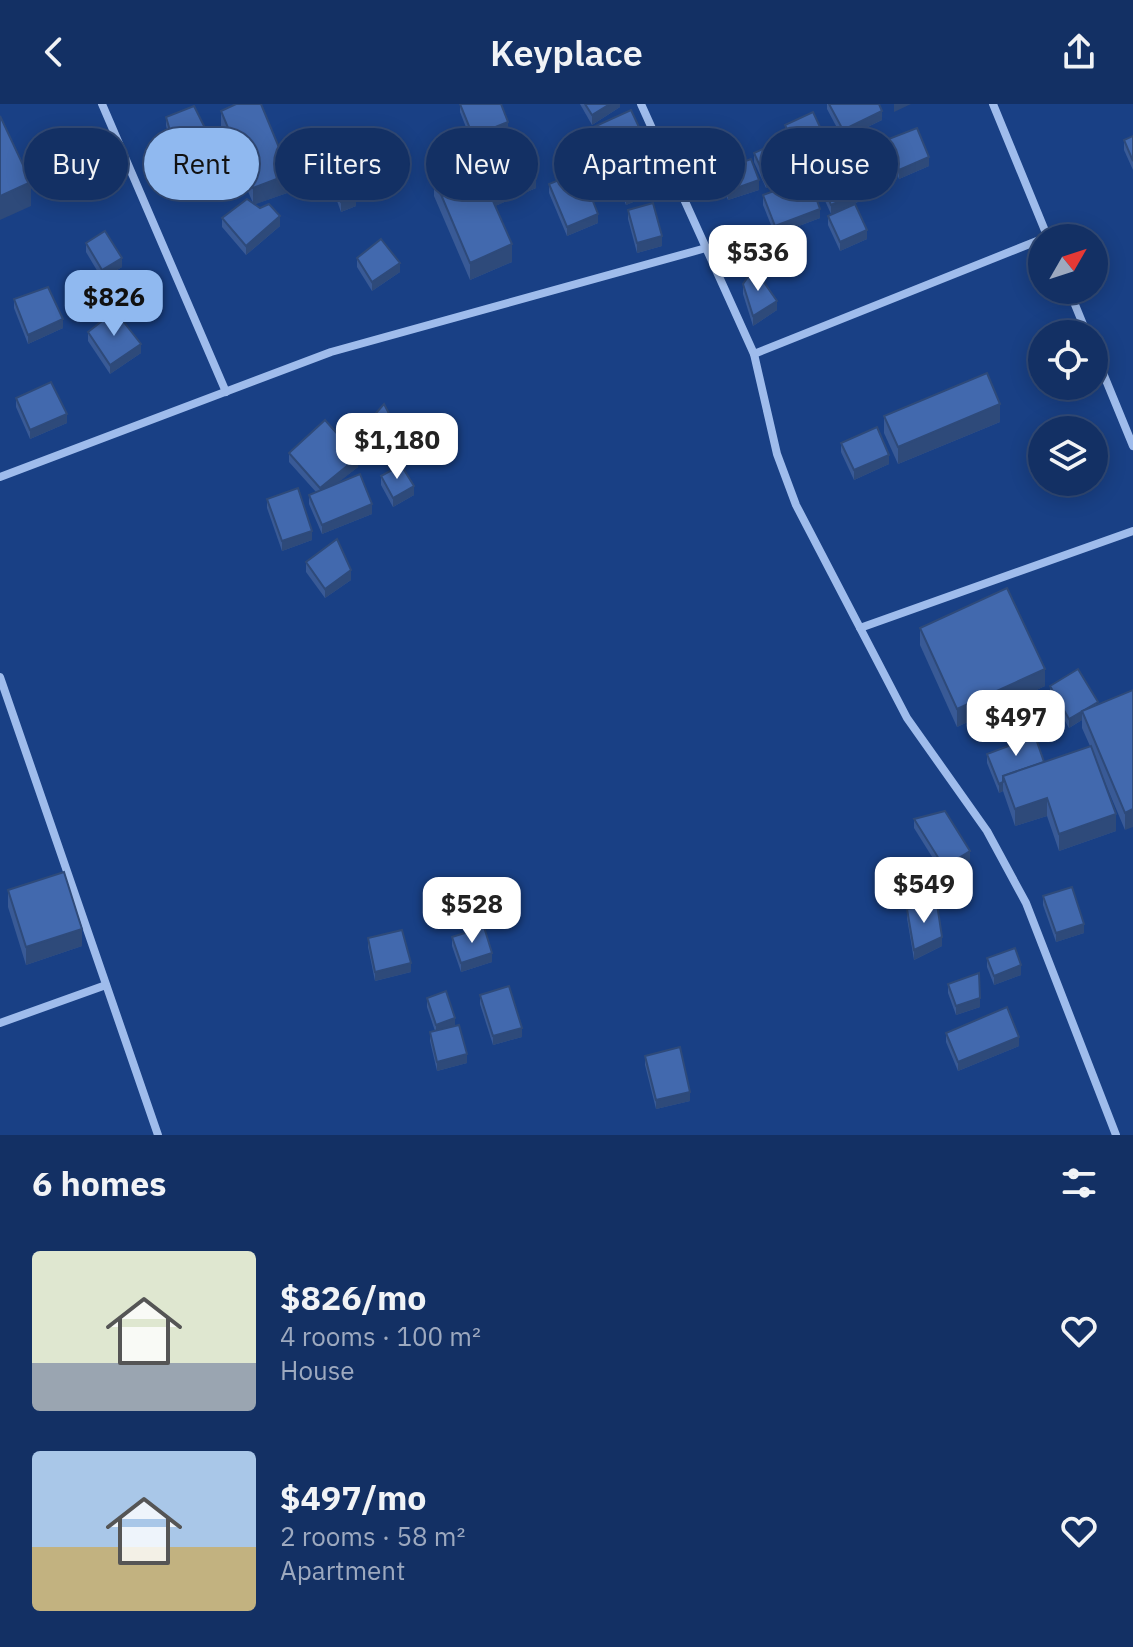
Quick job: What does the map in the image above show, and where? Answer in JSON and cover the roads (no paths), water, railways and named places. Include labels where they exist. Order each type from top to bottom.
[{"type":"street","points":[[102,104],[226,392]]},
{"type":"street","points":[[641,104],[754,354],[764,407],[796,505],[907,718],[987,831],[1026,903],[1116,1135]]},
{"type":"street","points":[[993,104],[1040,224]]},
{"type":"street","points":[[754,354],[1028,245]]},
{"type":"street","points":[[0,477],[331,352],[706,248]]},
{"type":"street","points":[[1108,385],[1133,446]]},
{"type":"street","points":[[860,628],[1133,531]]},
{"type":"street","points":[[0,677],[158,1135]]},
{"type":"street","points":[[0,1023],[106,985]]}]
